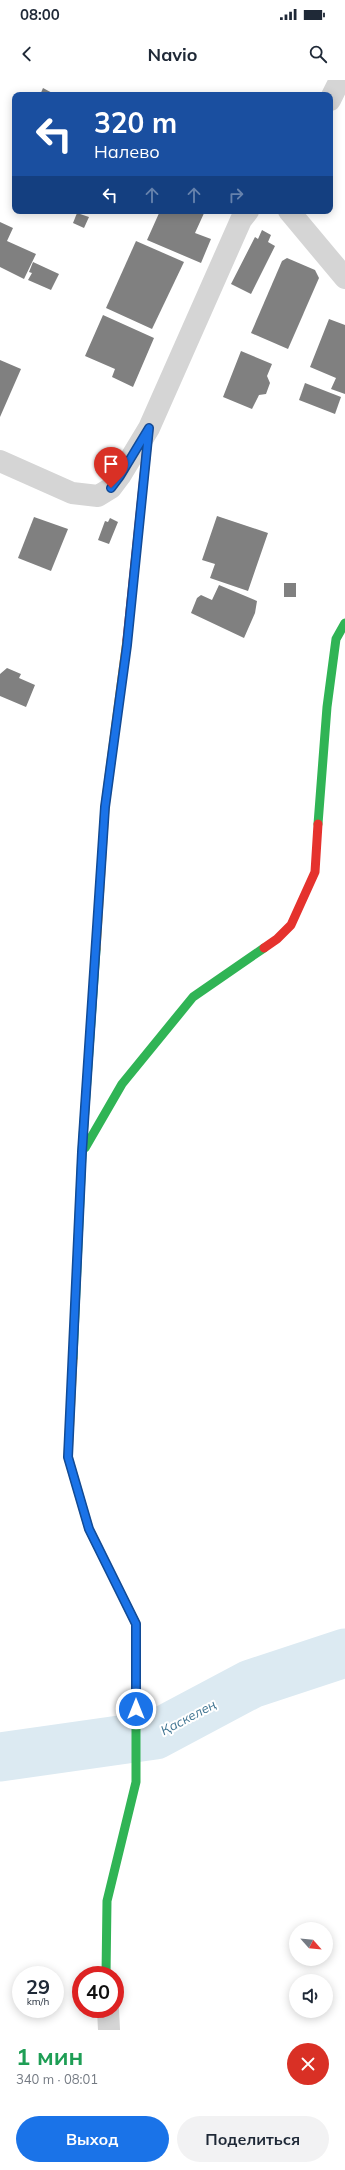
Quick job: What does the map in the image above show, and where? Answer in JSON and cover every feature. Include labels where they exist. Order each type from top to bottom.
[{"type":"street","points":[[333,94],[340,80]]},
{"type":"street","points":[[0,461],[72,494],[98,496],[111,488],[149,428],[241,220],[246,214]]},
{"type":"street","points":[[292,214],[345,278]]},
{"type":"street","points":[[106,1966],[108,1901],[136,1782],[136,1624],[89,1529],[68,1457],[82,1152],[105,807],[127,645],[149,428]]},
{"type":"street","points":[[82,1152],[122,1084],[153,1044],[193,997],[277,939],[291,925],[315,872],[328,699],[336,639],[345,623]]},
{"type":"street","points":[[108,2018],[109,2030]]},
{"type":"building","points":[[43,88],[50,92],[41,92]]},
{"type":"building","points":[[77,214],[89,217],[84,228],[73,223]]},
{"type":"building","points":[[159,214],[204,214],[195,233],[211,239],[201,263],[147,240]]},
{"type":"building","points":[[0,222],[13,228],[7,241],[36,254],[24,279],[0,267]]},
{"type":"building","points":[[262,230],[271,235],[268,242],[275,246],[251,294],[231,284],[255,237],[258,239]]},
{"type":"building","points":[[136,241],[184,262],[152,329],[106,308]]},
{"type":"building","points":[[287,258],[315,270],[319,278],[288,349],[251,333],[282,261]]},
{"type":"building","points":[[33,262],[59,274],[51,290],[28,280],[32,273],[29,272]]},
{"type":"building","points":[[103,315],[154,338],[133,387],[112,377],[115,369],[85,356]]},
{"type":"building","points":[[329,319],[345,325],[345,394],[331,389],[336,378],[310,367]]},
{"type":"building","points":[[241,351],[272,364],[267,376],[270,383],[266,394],[259,395],[252,409],[223,397]]},
{"type":"building","points":[[0,360],[21,369],[0,417]]},
{"type":"building","points":[[305,383],[341,397],[335,414],[299,400]]},
{"type":"building","points":[[217,516],[268,533],[248,591],[210,578],[215,564],[202,560]]},
{"type":"building","points":[[34,517],[68,529],[51,571],[18,558]]},
{"type":"building","points":[[110,518],[118,522],[109,544],[98,540],[105,521],[108,522]]},
{"type":"building","points":[[284,583],[296,583],[296,597],[284,597]]},
{"type":"building","points":[[219,585],[257,601],[255,613],[244,638],[191,613],[197,598],[201,595],[212,600]]},
{"type":"building","points":[[7,668],[21,674],[19,678],[35,685],[26,707],[0,696],[0,674]]},
{"type":"waterway","name":"Қаскелең","points":[[0,1757],[155,1735],[251,1684],[345,1653]]},
{"type":"traffic: fast","points":[[318,824],[327,707],[336,639],[345,623]]},
{"type":"traffic: fast","points":[[85,1148],[122,1084],[193,997],[264,948]]},
{"type":"traffic: fast","points":[[73,1358],[82,1152],[96,949]]},
{"type":"traffic: fast","points":[[106,1966],[107,1901],[136,1782],[136,1680]]},
{"type":"traffic: slow","points":[[96,949],[105,807],[127,640]]},
{"type":"traffic: slow","points":[[73,1358],[68,1457],[89,1529],[136,1624],[136,1680]]},
{"type":"traffic: jam","points":[[127,640],[149,428]]},
{"type":"traffic: jam","points":[[264,948],[277,939],[291,925],[315,872],[318,824]]},
{"type":"route","points":[[111,488],[149,428],[127,645],[105,807],[82,1152],[68,1457],[89,1529],[136,1624],[136,1709]]}]
